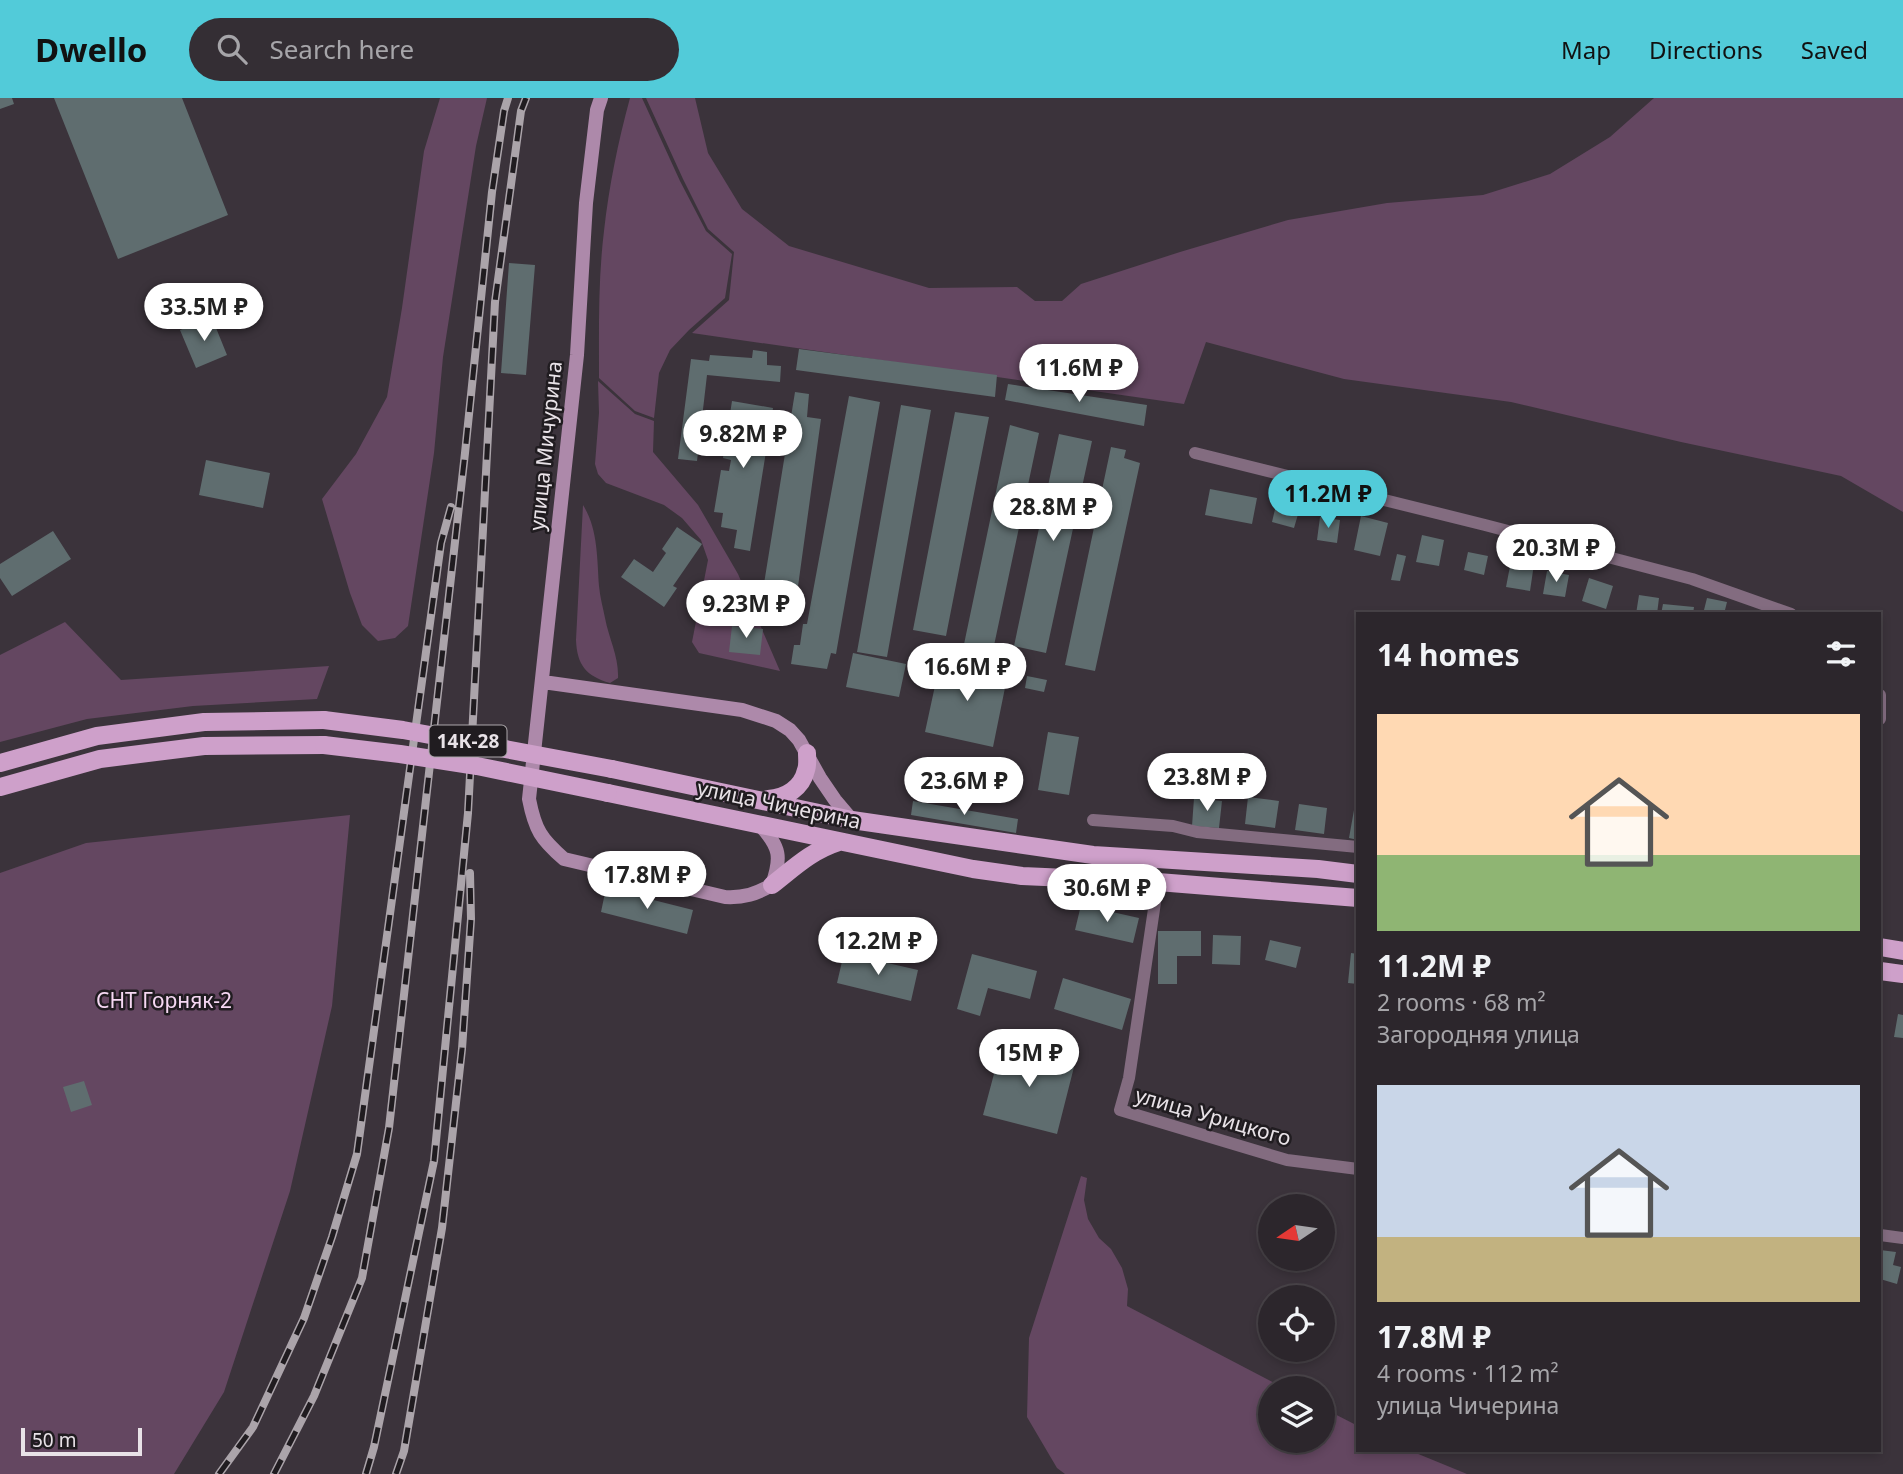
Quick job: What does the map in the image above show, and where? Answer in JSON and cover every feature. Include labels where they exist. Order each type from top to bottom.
[{"type":"main road","name":"улица Мичурина","points":[[601,98],[597,110],[586,203],[577,355],[530,799],[533,821],[545,843],[564,859],[725,897],[742,898],[757,894],[772,885]]},
{"type":"main road","points":[[543,682],[742,710],[776,721],[799,740],[820,778],[852,820]]},
{"type":"main road","name":"улица Чичерина","points":[[0,763],[97,736],[204,722],[324,720],[403,730],[612,769],[852,820],[1093,855],[1291,867],[1356,874]]},
{"type":"main road","name":"улица Чичерина","points":[[0,786],[100,758],[204,746],[324,745],[477,766],[973,869],[1022,876],[1158,882],[1356,898]]},
{"type":"main road","points":[[761,800],[782,798],[798,786],[807,770],[807,753]]},
{"type":"main road","points":[[760,825],[772,839],[778,855],[777,871],[772,885]]},
{"type":"main road","points":[[772,885],[809,855],[842,841]]},
{"type":"main road","points":[[1881,947],[1903,950]]},
{"type":"main road","points":[[1881,971],[1903,974]]},
{"type":"street","points":[[1195,453],[1692,579],[1785,612]]},
{"type":"street","points":[[1093,820],[1356,846]]},
{"type":"street","name":"улица Урицкого","points":[[1158,882],[1129,1077],[1120,1110],[1287,1160],[1356,1169]]},
{"type":"street","points":[[1881,1236],[1903,1238]]},
{"type":"green space","points":[[440,98],[487,98],[476,146],[443,357],[434,453],[408,626],[395,638],[378,641],[362,625],[322,499],[356,454],[387,397],[424,151]]},
{"type":"green space","points":[[630,98],[642,98],[706,231],[732,254],[725,298],[670,350],[659,373],[654,418],[635,411],[599,378],[602,249],[614,164]]},
{"type":"green space","points":[[646,98],[695,98],[708,153],[742,209],[789,246],[929,288],[1017,287],[1035,301],[1062,301],[1081,284],[1288,220],[1387,203],[1483,195],[1550,174],[1610,137],[1654,98],[1903,98],[1903,512],[1841,476],[1511,402],[1344,379],[1206,342],[1184,404],[692,333],[729,300],[734,252],[708,229]]},
{"type":"green space","points":[[598,381],[635,414],[654,421],[653,452],[698,505],[738,574],[780,671],[699,653],[692,642],[708,560],[701,540],[682,518],[664,505],[606,483],[598,474],[595,464],[599,413]]},
{"type":"green space","points":[[583,505],[592,524],[600,594],[617,663],[618,678],[610,683],[589,673],[578,656],[576,640]]},
{"type":"green space","points":[[65,622],[121,680],[329,666],[317,699],[193,706],[87,719],[0,742],[0,655]]},
{"type":"green space","name":"СНТ Горняк-2","points":[[350,815],[332,1006],[290,1191],[224,1392],[174,1474],[0,1474],[0,873],[86,843]]},
{"type":"green space","points":[[1081,1176],[1087,1178],[1084,1200],[1088,1219],[1122,1268],[1128,1289],[1127,1306],[1261,1376],[1258,1376],[1258,1453],[1335,1453],[1335,1414],[1356,1425],[1356,1452],[1413,1452],[1467,1474],[1065,1474],[1057,1468],[1027,1417],[1029,1338]]},
{"type":"building","points":[[0,98],[12,98],[14,104],[0,109]]},
{"type":"building","points":[[54,98],[182,98],[228,215],[118,259]]},
{"type":"building","points":[[509,263],[535,265],[526,375],[501,373]]},
{"type":"building","points":[[212,318],[227,355],[196,368],[180,330]]},
{"type":"building","points":[[799,349],[997,375],[995,397],[796,370]]},
{"type":"building","points":[[753,350],[767,352],[767,365],[781,366],[780,382],[707,375],[697,461],[678,459],[691,359],[709,361],[710,355],[752,358]]},
{"type":"building","points":[[1008,384],[1147,405],[1144,426],[1005,400]]},
{"type":"building","points":[[795,392],[809,394],[807,417],[821,419],[796,601],[762,596]]},
{"type":"building","points":[[849,396],[880,402],[836,654],[831,653],[827,669],[791,664],[794,645],[800,645],[803,624],[807,624]]},
{"type":"building","points":[[732,401],[773,408],[750,551],[734,548],[737,530],[721,527],[723,513],[714,512],[721,470],[729,471],[731,460],[723,458]]},
{"type":"building","points":[[901,405],[931,410],[887,657],[857,652]]},
{"type":"building","points":[[955,412],[989,417],[946,636],[913,630]]},
{"type":"building","points":[[1010,425],[1039,433],[992,655],[963,649]]},
{"type":"building","points":[[1059,434],[1092,441],[1046,653],[1014,646]]},
{"type":"building","points":[[1111,447],[1126,450],[1124,458],[1140,463],[1095,671],[1065,665]]},
{"type":"building","points":[[206,460],[270,473],[263,508],[199,495]]},
{"type":"building","points":[[1210,489],[1257,498],[1252,524],[1205,515]]},
{"type":"building","points":[[1276,505],[1299,511],[1294,528],[1272,522]]},
{"type":"building","points":[[1361,516],[1388,523],[1380,556],[1354,550]]},
{"type":"building","points":[[1320,517],[1340,520],[1337,543],[1317,540]]},
{"type":"building","points":[[677,527],[702,544],[673,586],[677,588],[664,607],[621,577],[634,559],[653,572],[666,553],[662,549]]},
{"type":"building","points":[[53,531],[71,559],[12,596],[0,578],[0,564]]},
{"type":"building","points":[[1422,535],[1444,540],[1439,566],[1416,562]]},
{"type":"building","points":[[1468,552],[1488,556],[1484,575],[1464,570]]},
{"type":"building","points":[[1397,554],[1406,556],[1400,581],[1391,580]]},
{"type":"building","points":[[1511,561],[1534,564],[1530,591],[1506,587]]},
{"type":"building","points":[[1547,571],[1569,575],[1565,597],[1543,594]]},
{"type":"building","points":[[1589,578],[1613,586],[1606,609],[1582,601]]},
{"type":"building","points":[[1639,595],[1659,598],[1657,612],[1636,612]]},
{"type":"building","points":[[1707,598],[1727,602],[1724,612],[1704,612]]},
{"type":"building","points":[[1663,604],[1694,607],[1693,612],[1661,612]]},
{"type":"building","points":[[732,626],[763,629],[760,655],[729,652]]},
{"type":"building","points":[[853,653],[906,664],[899,697],[846,687]]},
{"type":"building","points":[[941,658],[1008,673],[993,747],[925,732]]},
{"type":"building","points":[[1027,676],[1047,680],[1044,692],[1025,688]]},
{"type":"building","points":[[1048,732],[1079,737],[1069,795],[1038,790]]},
{"type":"building","points":[[1248,797],[1279,801],[1275,828],[1245,824]]},
{"type":"building","points":[[1194,798],[1222,801],[1219,828],[1192,826]]},
{"type":"building","points":[[913,801],[1018,819],[1016,833],[911,815]]},
{"type":"building","points":[[1299,804],[1327,808],[1324,834],[1295,830]]},
{"type":"building","points":[[1354,810],[1356,840],[1349,838]]},
{"type":"building","points":[[606,888],[693,910],[687,934],[601,912]]},
{"type":"building","points":[[1081,905],[1139,918],[1133,943],[1075,930]]},
{"type":"building","points":[[1158,931],[1201,931],[1201,956],[1177,956],[1177,984],[1158,984]]},
{"type":"building","points":[[1213,935],[1241,936],[1240,965],[1212,964]]},
{"type":"building","points":[[1270,940],[1301,947],[1296,968],[1265,960]]},
{"type":"building","points":[[844,953],[918,970],[911,1001],[837,983]]},
{"type":"building","points":[[1351,953],[1356,954],[1356,984],[1348,983]]},
{"type":"building","points":[[972,954],[1037,971],[1030,999],[988,988],[980,1016],[957,1009]]},
{"type":"building","points":[[1063,978],[1131,999],[1122,1030],[1054,1009]]},
{"type":"building","points":[[1898,1014],[1903,1015],[1903,1038],[1894,1037]]},
{"type":"building","points":[[1002,1044],[1075,1063],[1057,1134],[983,1115]]},
{"type":"building","points":[[84,1081],[92,1105],[71,1112],[63,1087]]},
{"type":"building","points":[[1881,1250],[1896,1252],[1893,1265],[1901,1267],[1897,1284],[1881,1279]]},
{"type":"railway","points":[[274,1474],[314,1396],[362,1278],[389,1128],[492,192],[508,98]]},
{"type":"railway","points":[[366,1474],[434,1161],[468,813],[495,302],[521,111],[526,98]]},
{"type":"railway","points":[[219,1474],[253,1427],[304,1318],[357,1154],[441,543],[451,507]]},
{"type":"railway","points":[[396,1474],[404,1451],[442,1228],[462,1049],[471,919],[470,873]]}]
